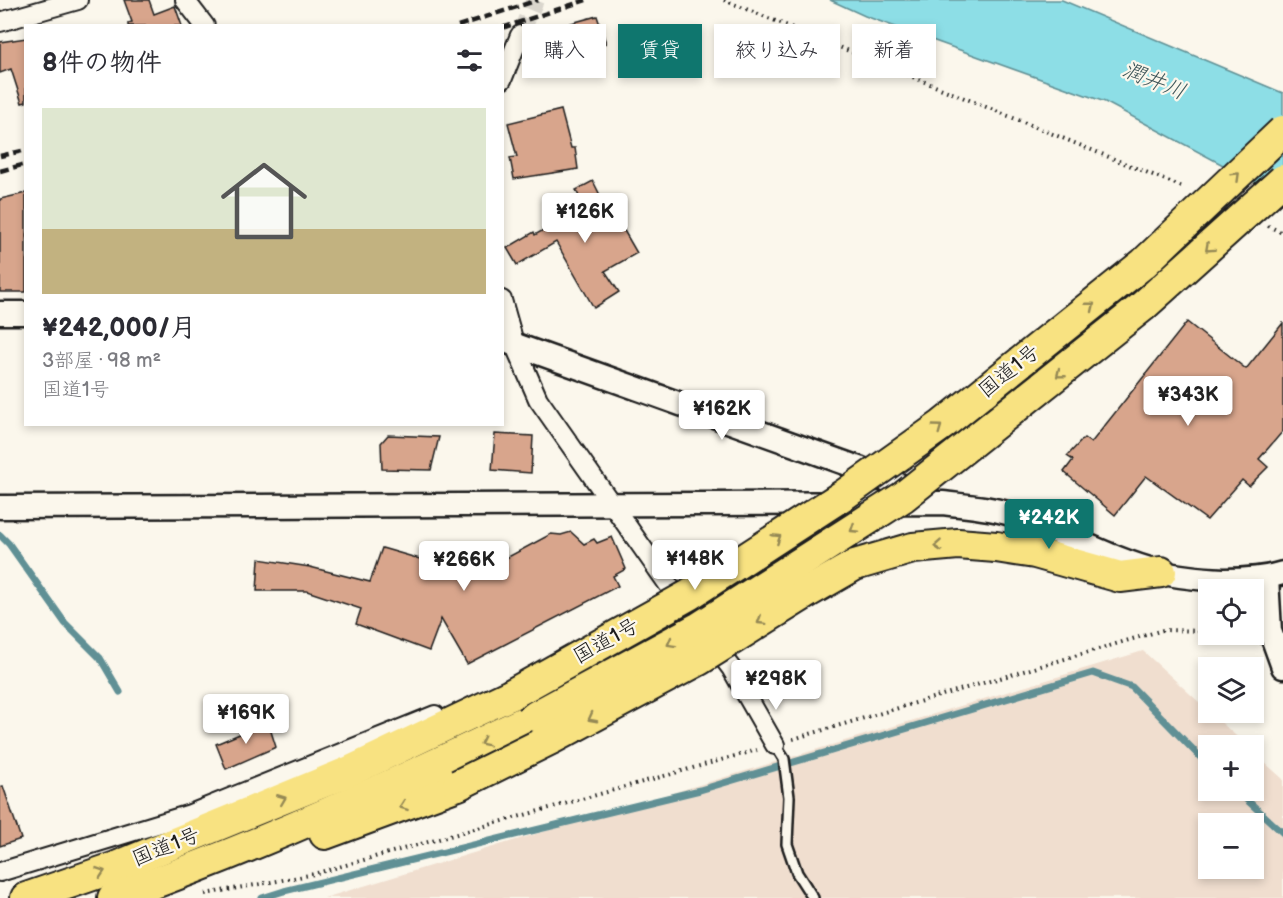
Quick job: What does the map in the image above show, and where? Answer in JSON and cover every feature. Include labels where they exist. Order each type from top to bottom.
[{"type":"highway","name":"国道1号","points":[[26,898],[116,867],[348,772],[510,695],[689,595],[846,494],[942,426],[1144,263],[1283,131]]},
{"type":"highway","name":"国道1号","points":[[113,898],[320,816],[424,770],[536,716],[700,627],[903,497],[1142,307],[1283,180]]},
{"type":"highway","points":[[152,884],[288,848],[458,785],[553,738],[699,660],[807,592],[855,566],[913,548],[958,544],[996,547],[1035,553],[1120,578],[1161,572]]},
{"type":"street","points":[[0,21],[78,0]]},
{"type":"street","points":[[185,0],[203,24]]},
{"type":"street","points":[[504,75],[520,35]]},
{"type":"street","points":[[504,312],[509,343],[538,399],[677,597],[731,668],[775,745]]},
{"type":"street","points":[[0,313],[24,313]]},
{"type":"street","points":[[509,343],[859,468],[942,503]]},
{"type":"street","points":[[0,507],[942,503],[988,508],[1013,515],[1108,554],[1161,572],[1209,579],[1240,580],[1275,576],[1270,631],[1283,667]]},
{"type":"street","points":[[0,872],[190,814],[488,694],[677,597]]},
{"type":"lane","points":[[775,745],[784,759],[789,797],[787,844],[797,873],[813,898]]},
{"type":"path","points":[[724,0],[1185,188]]},
{"type":"path","points":[[1261,223],[1283,233]]},
{"type":"path","points":[[204,894],[310,875],[775,745],[1163,630],[1198,631]]},
{"type":"shaded area","points":[[1143,651],[1198,701],[1198,723],[1222,723],[1235,735],[1198,735],[1198,801],[1264,801],[1264,762],[1283,779],[1283,898],[324,898]]},
{"type":"water","name":"潤井川","points":[[830,0],[1062,0],[1283,93],[1283,197],[1105,102],[936,41],[936,24],[887,24]]},
{"type":"building","points":[[124,0],[149,0],[154,14],[175,6],[181,24],[128,24],[132,22]]},
{"type":"building","points":[[597,16],[600,24],[568,24]]},
{"type":"building","points":[[24,38],[24,102],[22,103],[11,69],[0,73],[0,42]]},
{"type":"building","points":[[561,110],[571,148],[575,148],[578,169],[514,179],[510,158],[517,157],[508,123]]},
{"type":"building","points":[[593,181],[637,253],[605,271],[619,292],[594,308],[556,242],[517,265],[507,248],[584,207],[576,190]]},
{"type":"building","points":[[24,193],[24,292],[0,292],[0,199]]},
{"type":"building","points":[[1187,322],[1246,369],[1283,323],[1283,431],[1259,459],[1268,467],[1249,486],[1242,480],[1207,520],[1146,476],[1115,515],[1064,472],[1073,460],[1067,456],[1084,438],[1091,443]]},
{"type":"building","points":[[495,434],[533,436],[531,473],[492,470]]},
{"type":"building","points":[[388,435],[439,437],[431,470],[382,469],[381,443]]},
{"type":"building","points":[[571,532],[584,544],[594,539],[597,543],[612,537],[626,569],[613,576],[618,586],[467,664],[441,619],[429,651],[356,624],[361,609],[307,591],[257,591],[259,559],[310,567],[370,582],[382,548],[475,575],[551,534],[561,535]]},
{"type":"building","points":[[268,722],[276,747],[226,769],[216,744]]},
{"type":"building","points":[[3,786],[21,839],[0,846],[0,787]]},
{"type":"waterway","points":[[0,535],[9,544],[65,623],[100,658],[120,692]]},
{"type":"waterway","points":[[262,898],[700,790],[1093,673],[1132,687],[1198,755]]},
{"type":"waterway","points":[[1248,801],[1283,833]]},
{"type":"tunnel","points":[[520,35],[535,0]]},
{"type":"railway","points":[[464,24],[538,0]]},
{"type":"railway","points":[[504,27],[586,0]]},
{"type":"railway","points":[[0,156],[24,150]]},
{"type":"railway","points":[[0,171],[24,165]]}]
